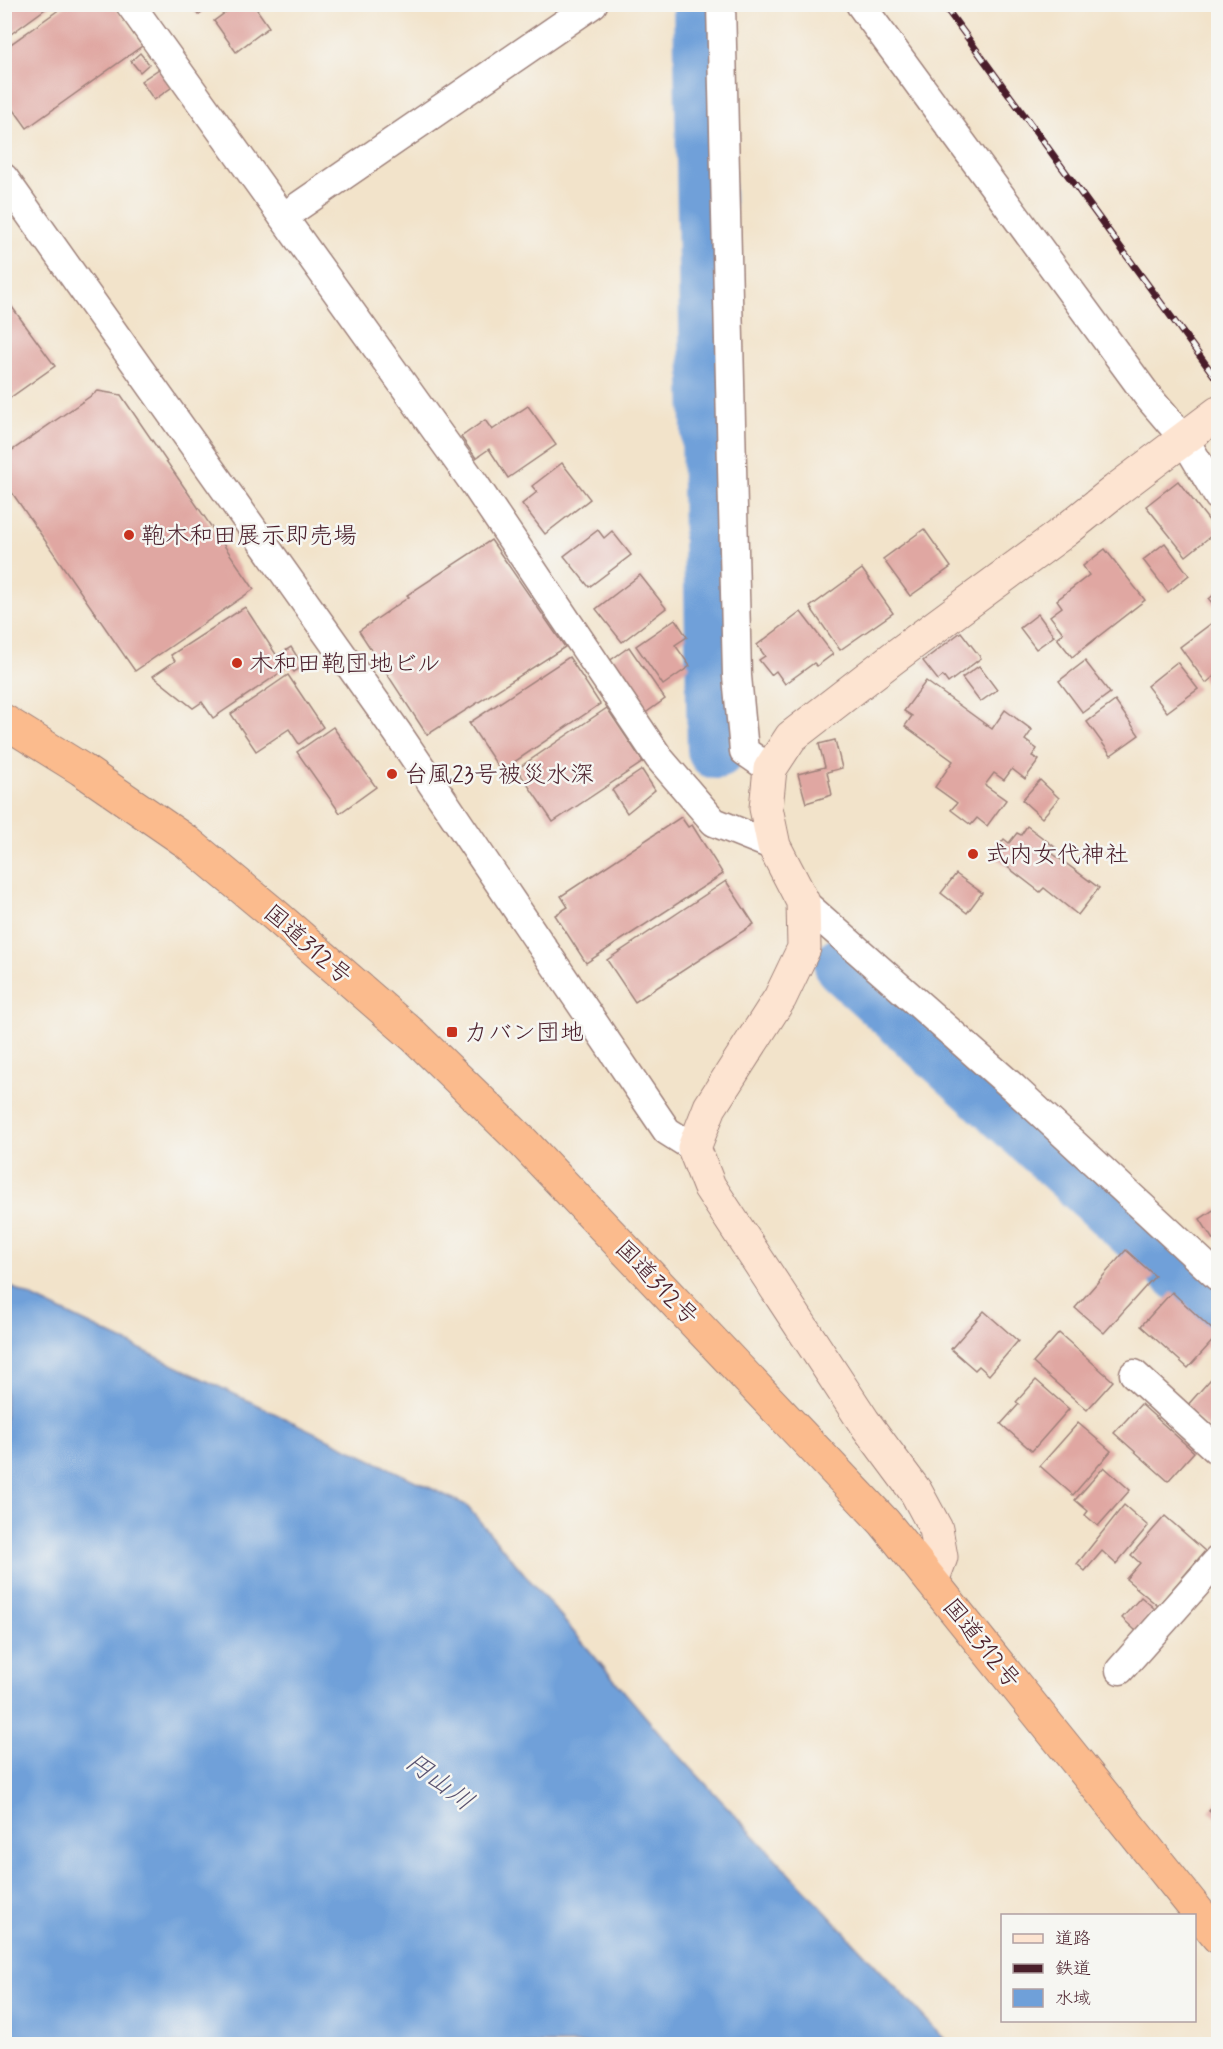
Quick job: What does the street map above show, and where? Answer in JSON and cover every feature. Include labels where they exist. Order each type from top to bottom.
[{"type":"highway","name":"国道312号","points":[[4,721],[187,842],[414,1036],[541,1160],[884,1522],[1218,1937]]},
{"type":"street","points":[[130,4],[476,486],[659,758],[714,822],[774,846]]},
{"type":"street","points":[[283,218],[593,4]]},
{"type":"street","points":[[721,4],[737,676],[744,751],[770,769]]},
{"type":"street","points":[[860,4],[1149,398],[1184,439],[1218,496]]},
{"type":"street","points":[[4,178],[397,732],[667,1131],[694,1148],[710,1186],[864,1422],[916,1492],[936,1529],[941,1557],[932,1581]]},
{"type":"street","points":[[1218,413],[791,737],[770,769],[766,808],[774,846],[803,903],[1014,1088],[1218,1277]]},
{"type":"street","points":[[694,1148],[710,1107],[780,998],[804,948],[803,903]]},
{"type":"street","points":[[1134,1374],[1218,1451]]},
{"type":"street","points":[[1120,1670],[1218,1560]]},
{"type":"water","name":"円山川","points":[[5,1284],[466,1505],[673,1749],[949,2044],[5,2044]]},
{"type":"building","points":[[4,4],[52,4],[4,39]]},
{"type":"building","points":[[67,4],[113,4],[142,46],[27,128],[4,96],[4,49]]},
{"type":"building","points":[[190,4],[212,4],[198,15]]},
{"type":"building","points":[[237,4],[253,4],[269,27],[236,52],[214,21]]},
{"type":"building","points":[[140,53],[149,64],[140,72],[131,61]]},
{"type":"building","points":[[159,69],[172,87],[154,100],[141,81]]},
{"type":"building","points":[[4,296],[55,366],[4,402]]},
{"type":"building","name":"鞄木和田展示即売場","points":[[98,391],[121,395],[254,589],[135,671],[4,481],[4,456]]},
{"type":"building","points":[[528,406],[556,445],[508,478],[489,449],[476,458],[461,437],[485,420],[492,430]]},
{"type":"building","points":[[562,463],[590,499],[545,534],[522,504],[537,492],[532,486]]},
{"type":"building","points":[[1178,481],[1217,531],[1186,556],[1146,506]]},
{"type":"building","points":[[924,529],[951,567],[910,596],[883,559]]},
{"type":"building","points":[[598,530],[604,538],[612,531],[631,555],[589,587],[564,556]]},
{"type":"building","points":[[491,540],[565,647],[427,735],[359,631],[409,597],[407,595]]},
{"type":"building","points":[[1165,543],[1189,575],[1168,592],[1143,560]]},
{"type":"building","points":[[1105,549],[1145,600],[1072,657],[1057,638],[1063,633],[1050,616],[1062,607],[1057,600],[1089,575],[1083,566]]},
{"type":"building","points":[[862,569],[893,613],[840,650],[810,607]]},
{"type":"building","points":[[640,575],[666,608],[622,642],[596,609]]},
{"type":"building","points":[[1218,591],[1218,610],[1209,599]]},
{"type":"building","name":"木和田鞄団地ビル","points":[[245,607],[277,656],[291,647],[303,666],[294,672],[290,666],[213,718],[202,702],[193,708],[153,676],[175,661],[171,655]]},
{"type":"building","points":[[801,612],[833,654],[817,666],[814,663],[785,684],[776,671],[771,675],[759,660],[765,656],[757,645]]},
{"type":"building","points":[[1038,614],[1054,636],[1036,649],[1020,628]]},
{"type":"building","points":[[675,619],[687,637],[675,645],[690,666],[663,685],[636,646]]},
{"type":"building","points":[[1216,620],[1218,624],[1218,673],[1206,683],[1180,647]]},
{"type":"building","points":[[961,632],[981,658],[948,683],[943,676],[938,680],[923,661]]},
{"type":"building","points":[[629,647],[665,699],[644,714],[608,662]]},
{"type":"building","points":[[569,657],[600,704],[501,771],[469,723]]},
{"type":"building","points":[[1085,661],[1110,693],[1083,713],[1059,681]]},
{"type":"building","points":[[1177,662],[1198,689],[1167,712],[1147,686]]},
{"type":"building","points":[[979,666],[997,690],[980,702],[962,678]]},
{"type":"building","points":[[288,675],[323,727],[299,744],[289,729],[256,751],[231,714]]},
{"type":"building","points":[[926,681],[992,729],[1005,710],[1032,730],[1025,740],[1037,749],[1032,756],[1039,760],[1025,779],[1012,769],[1004,780],[994,773],[985,785],[1006,800],[987,826],[977,818],[971,825],[951,810],[957,803],[935,787],[953,761],[905,726],[912,716],[904,711]]},
{"type":"building","points":[[1115,701],[1139,735],[1111,755],[1087,722]]},
{"type":"building","points":[[607,708],[643,762],[553,822],[517,769]]},
{"type":"building","points":[[333,727],[376,787],[340,813],[297,752]]},
{"type":"building","points":[[835,740],[842,768],[827,772],[832,795],[806,803],[798,774],[825,767],[819,744]]},
{"type":"building","points":[[642,770],[655,790],[627,813],[612,790]]},
{"type":"building","points":[[1040,780],[1059,798],[1042,818],[1022,800]]},
{"type":"building","points":[[681,817],[688,827],[692,825],[723,874],[586,963],[555,915],[568,907],[561,896]]},
{"type":"building","points":[[1027,826],[1056,848],[1052,853],[1099,888],[1078,915],[1044,888],[1040,892],[992,855],[1004,839],[1009,843],[1017,833],[1021,835]]},
{"type":"building","points":[[956,874],[982,893],[967,913],[941,893]]},
{"type":"building","points":[[726,881],[754,924],[635,1002],[607,960]]},
{"type":"building","points":[[1218,1207],[1218,1236],[1213,1240],[1200,1219]]},
{"type":"building","points":[[1126,1250],[1155,1276],[1104,1333],[1075,1308]]},
{"type":"building","points":[[1172,1292],[1218,1335],[1188,1368],[1141,1326]]},
{"type":"building","points":[[984,1311],[1018,1341],[989,1375],[979,1366],[975,1370],[951,1349]]},
{"type":"building","points":[[1059,1333],[1113,1381],[1087,1410],[1033,1363]]},
{"type":"building","points":[[1218,1371],[1218,1431],[1215,1434],[1186,1407]]},
{"type":"building","points":[[1036,1380],[1069,1409],[1032,1451],[1001,1424],[1019,1404],[1016,1402]]},
{"type":"building","points":[[1141,1404],[1194,1452],[1168,1481],[1114,1433]]},
{"type":"building","points":[[1078,1423],[1111,1451],[1073,1495],[1040,1466]]},
{"type":"building","points":[[1104,1467],[1130,1490],[1098,1526],[1085,1515],[1088,1511],[1075,1500]]},
{"type":"building","points":[[1124,1505],[1148,1526],[1116,1564],[1102,1551],[1085,1571],[1077,1564]]},
{"type":"building","points":[[1165,1516],[1205,1551],[1158,1606],[1126,1579],[1140,1563],[1131,1555]]},
{"type":"building","points":[[1141,1597],[1155,1609],[1136,1631],[1122,1618]]},
{"type":"building","points":[[1218,1800],[1218,1819],[1209,1811]]},
{"type":"waterway","points":[[702,4],[716,750]]},
{"type":"waterway","points":[[843,965],[1218,1307]]},
{"type":"railway","points":[[943,4],[1218,381]]},
{"type":"place","name":"鞄木和田展示即売場","points":[[129,535]]},
{"type":"place","name":"木和田鞄団地ビル","points":[[237,663]]},
{"type":"place","name":"台風23号被災水深","points":[[392,774]]},
{"type":"place","name":"式内女代神社","points":[[973,854]]},
{"type":"place","name":"カバン団地","points":[[452,1032]]}]
